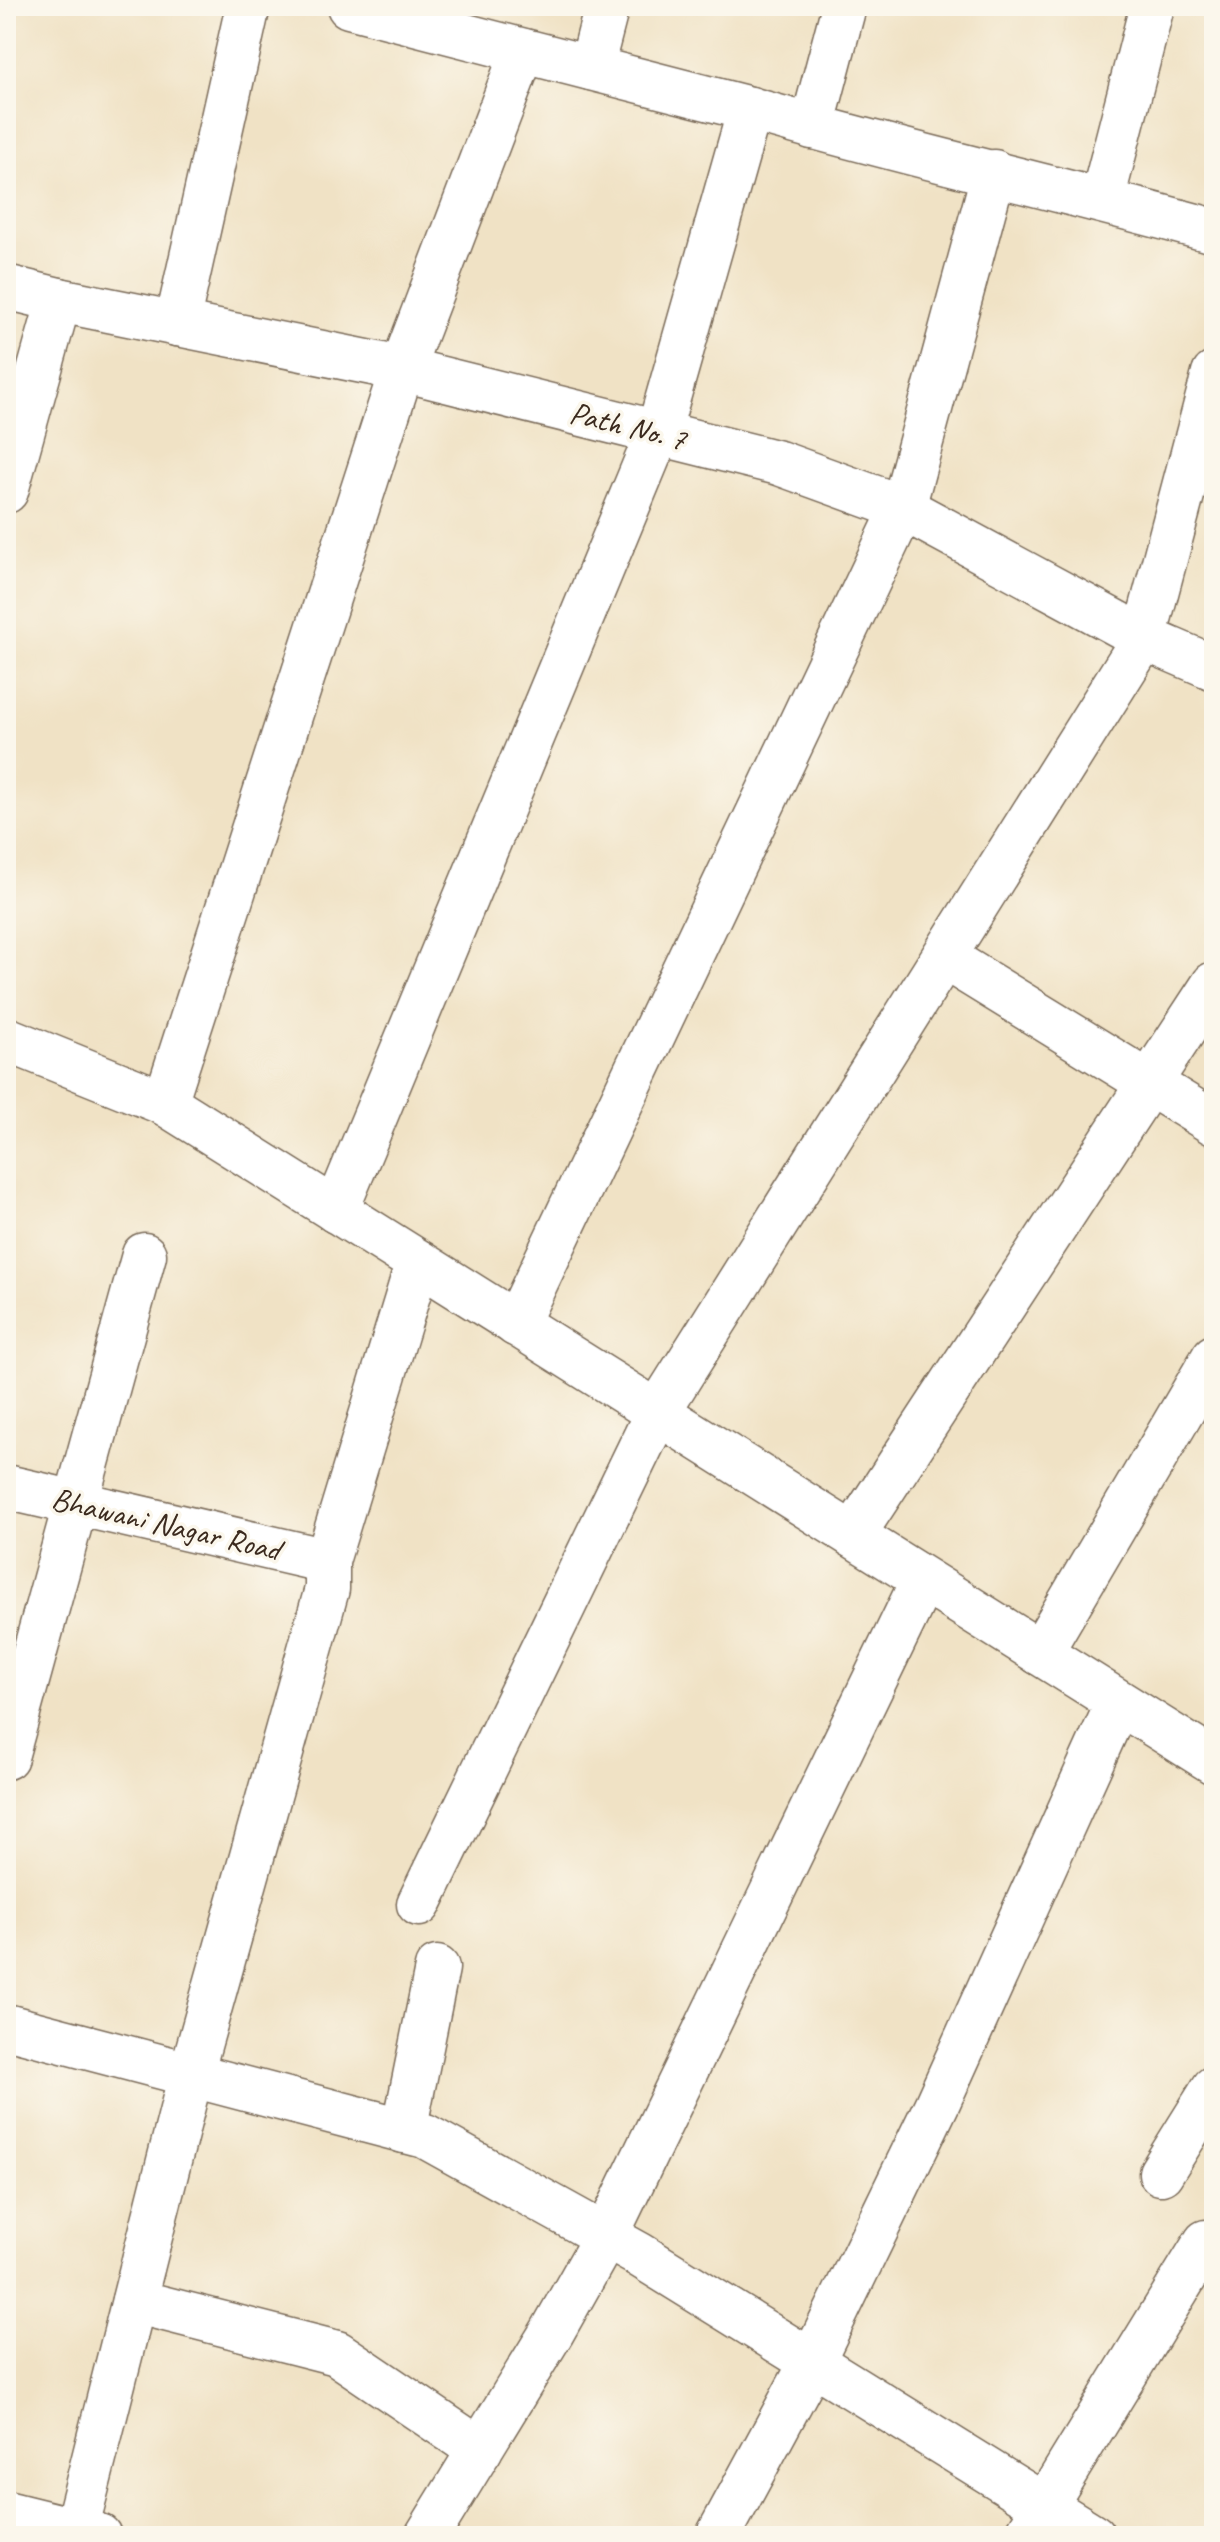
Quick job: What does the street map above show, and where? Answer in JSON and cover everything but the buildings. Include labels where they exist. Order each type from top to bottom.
[{"type":"street","points":[[177,324],[248,6]]},
{"type":"street","points":[[349,6],[1214,231]]},
{"type":"street","points":[[591,68],[607,6]]},
{"type":"street","points":[[812,127],[844,6]]},
{"type":"street","points":[[1102,200],[1152,6]]},
{"type":"street","points":[[165,1103],[402,369],[523,51]]},
{"type":"street","points":[[336,1211],[658,433],[750,109]]},
{"type":"street","points":[[516,1324],[903,508],[994,172]]},
{"type":"street","name":"Path No. 7","points":[[6,287],[402,369],[779,463],[903,508],[1144,638],[1214,668]]},
{"type":"street","points":[[6,491],[59,300]]},
{"type":"street","points":[[419,1904],[657,1413],[1144,638],[1214,374]]},
{"type":"street","points":[[944,957],[1214,1123]]},
{"type":"street","points":[[853,1535],[1214,984]]},
{"type":"street","points":[[6,1039],[165,1103],[1214,1762]]},
{"type":"street","points":[[6,1757],[144,1255]]},
{"type":"street","points":[[6,2513],[88,2533],[134,2301],[191,2074],[327,1589],[327,1561],[418,1262]]},
{"type":"street","points":[[1040,1653],[1214,1357]]},
{"type":"street","name":"Bhawani Nagar Road","points":[[6,1487],[327,1561]]},
{"type":"street","points":[[427,2536],[552,2332],[606,2236],[923,1580]]},
{"type":"street","points":[[718,2536],[812,2362],[937,2104],[1118,1703]]},
{"type":"street","points":[[404,2131],[437,1968]]},
{"type":"street","points":[[6,2026],[425,2136],[606,2236],[812,2362],[1035,2521],[1093,2536]]},
{"type":"street","points":[[1161,2173],[1214,2088]]},
{"type":"street","points":[[1035,2521],[1206,2242]]},
{"type":"street","points":[[134,2301],[337,2353],[480,2450]]}]
